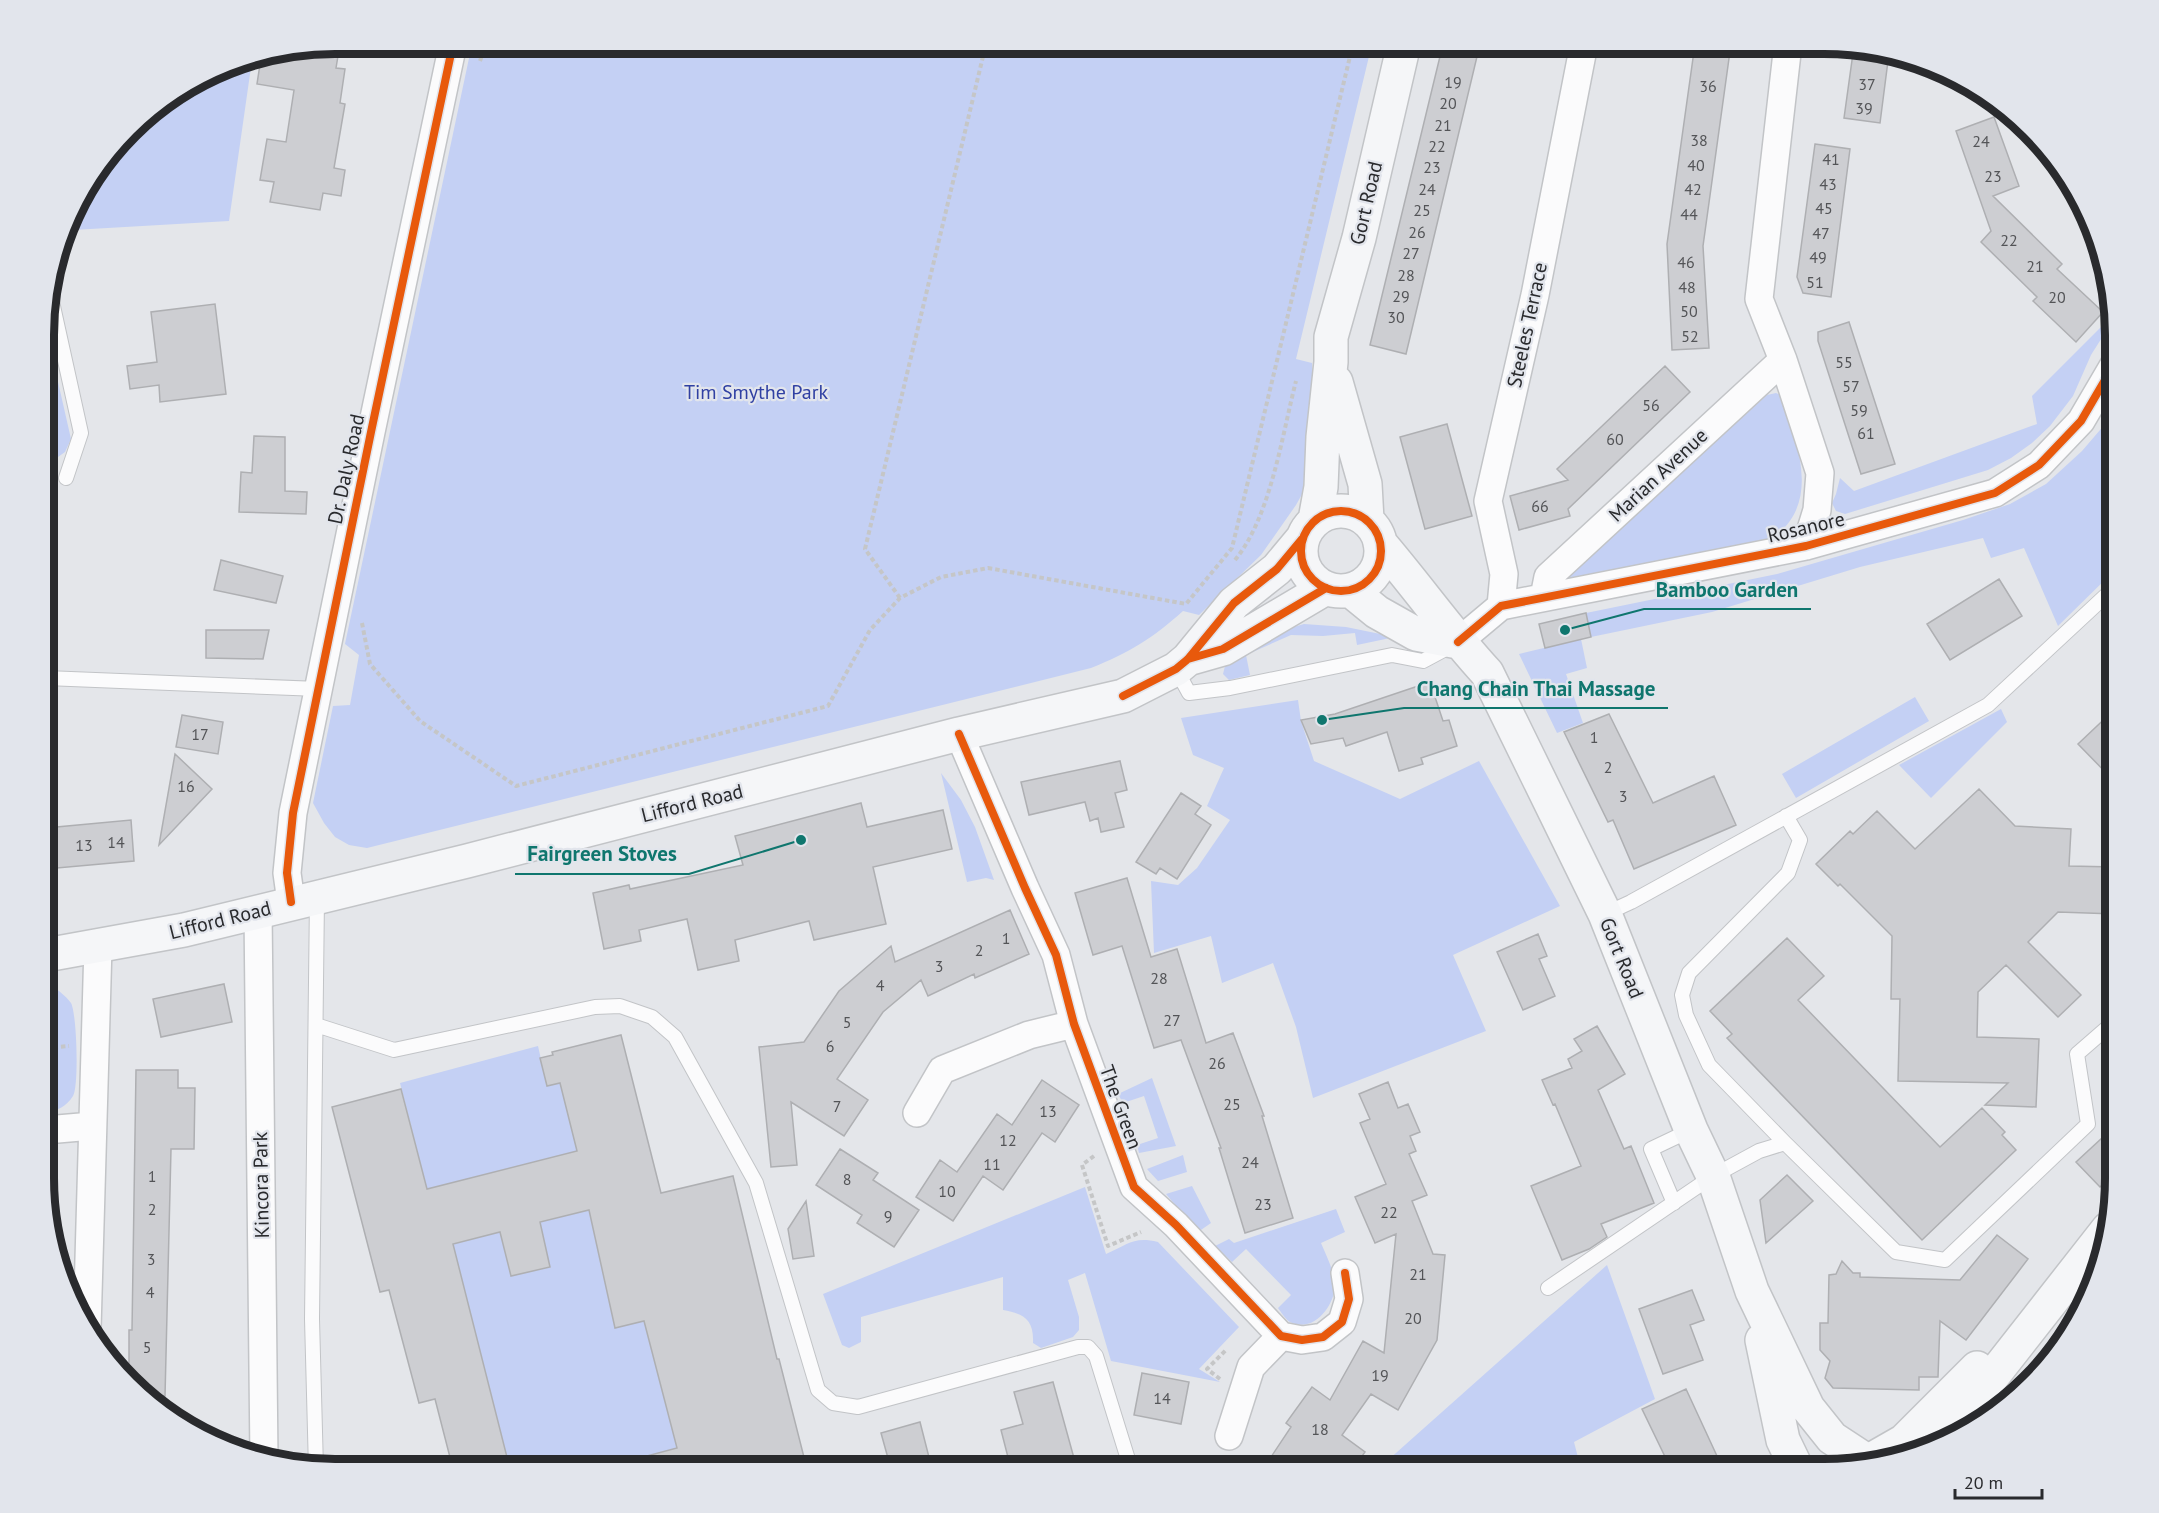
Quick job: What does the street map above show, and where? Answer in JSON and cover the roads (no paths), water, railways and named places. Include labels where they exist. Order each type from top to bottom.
[{"type":"main road","name":"Gort Road","points":[[1309,530],[1321,486],[1331,337],[1359,238],[1402,54]]},
{"type":"main road","name":"Gort Road","points":[[1331,363],[1365,484],[1374,532],[1458,642],[1487,673],[1605,914],[1691,1130],[1713,1176],[1752,1291]]},
{"type":"main road","points":[[1338,589],[1361,585],[1374,572],[1381,555],[1374,532],[1347,511],[1324,514],[1309,530],[1300,551],[1307,573],[1315,582],[1338,589],[1416,634],[1458,642]]},
{"type":"main road","name":"Lifford Road","points":[[1182,664],[1234,603],[1277,569],[1309,530]]},
{"type":"main road","name":"Lifford Road","points":[[54,954],[184,930],[466,861],[959,734],[1123,696],[1182,664],[1223,649],[1338,589]]},
{"type":"main road","points":[[1952,1428],[2097,1244]]},
{"type":"main road","points":[[1752,1291],[1808,1408],[1832,1438],[1861,1457]]},
{"type":"main road","points":[[1752,1291],[1783,1440],[1792,1459]]},
{"type":"main road","points":[[1883,1453],[1904,1441],[1968,1376],[2047,1305]]},
{"type":"street","name":"Dr. Daly Road","points":[[304,899],[287,873],[294,813],[451,54]]},
{"type":"street","name":"Steeles Terrace","points":[[1502,606],[1504,574],[1488,501],[1535,295],[1582,54]]},
{"type":"street","points":[[1787,54],[1759,299],[1783,360],[1820,473],[1817,510],[1806,546]]},
{"type":"street","name":"Marian Avenue","points":[[1544,597],[1548,577],[1783,360]]},
{"type":"street","name":"Rosanore","points":[[1458,642],[1502,606],[1806,546],[1995,493],[2039,465],[2081,421],[2105,380]]},
{"type":"street","name":"The Green","points":[[959,734],[1056,955],[1074,1024],[1103,1108],[1134,1187],[1176,1225],[1281,1336]]},
{"type":"street","name":"Kincora Park","points":[[258,911],[264,1450]]},
{"type":"street","points":[[87,1310],[98,946]]},
{"type":"street","points":[[917,1113],[942,1070],[1029,1035],[1074,1024]]},
{"type":"street","points":[[54,1129],[92,1126]]},
{"type":"street","points":[[1228,1436],[1251,1367],[1281,1336],[1302,1341],[1323,1337],[1342,1322],[1349,1299],[1345,1273]]},
{"type":"lane","points":[[55,316],[81,433],[66,478]]},
{"type":"lane","points":[[1605,914],[1631,902],[1988,705],[2105,596]]},
{"type":"lane","points":[[1182,664],[1189,693],[1230,688],[1392,655],[1423,662],[1458,642]]},
{"type":"lane","points":[[54,678],[319,689]]},
{"type":"lane","points":[[1786,816],[1800,840],[1788,873],[1689,973],[1682,995],[1686,1015],[1709,1065],[1896,1252],[1945,1260],[2088,1124],[2078,1054],[2105,1030]]},
{"type":"lane","points":[[304,899],[316,1025],[312,1319],[316,1458]]},
{"type":"lane","points":[[316,1025],[394,1050],[595,1007],[621,1006],[652,1017],[675,1036],[756,1183],[818,1390],[833,1403],[858,1407],[1066,1350],[1088,1347],[1096,1356],[1128,1459]]},
{"type":"lane","points":[[1674,1203],[1651,1149],[1691,1130]]},
{"type":"lane","points":[[1548,1288],[1713,1176],[1759,1151],[1785,1143]]},
{"type":"place","name":"Bamboo Garden","points":[[1565,630]]},
{"type":"place","name":"Chang Chain Thai Massage","points":[[1322,720]]},
{"type":"place","name":"Fairgreen Stoves","points":[[801,840]]},
{"type":"park label","name":"Tim Smythe Park","points":[[756,392]]}]
